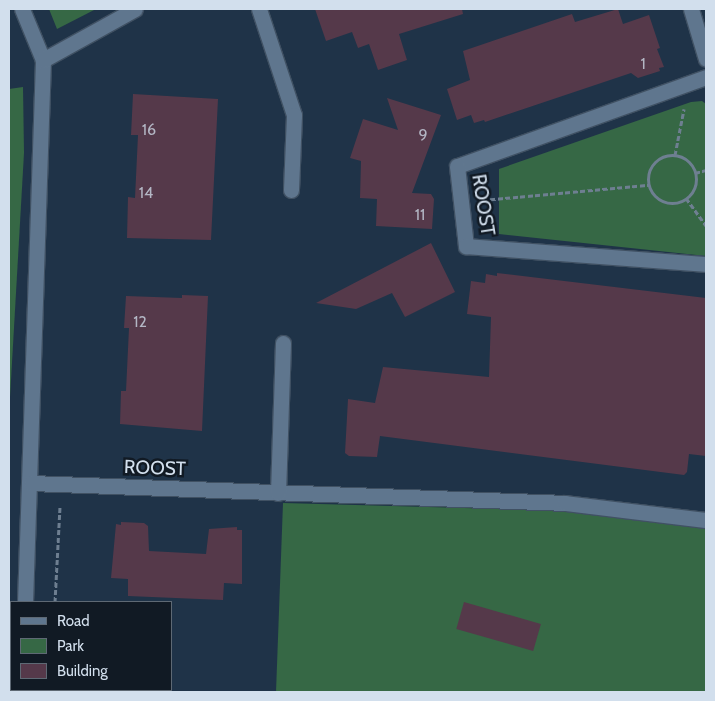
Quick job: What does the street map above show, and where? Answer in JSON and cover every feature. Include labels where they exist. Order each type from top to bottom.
[{"type":"street","points":[[22,9],[43,60],[25,601]]},
{"type":"street","points":[[43,60],[135,9]]},
{"type":"street","points":[[258,9],[294,115],[292,190]]},
{"type":"street","points":[[691,9],[706,59]]},
{"type":"street","name":"ROOST","points":[[706,77],[457,166],[466,246],[706,264]]},
{"type":"street","points":[[278,493],[283,343]]},
{"type":"street","name":"ROOST","points":[[30,483],[565,504],[706,520]]},
{"type":"path","points":[[675,155],[690,83]]},
{"type":"path","points":[[667,155],[675,155],[690,162],[695,173],[695,185],[686,198],[664,201],[649,185],[654,163],[667,155]]},
{"type":"path","points":[[695,173],[706,170]]},
{"type":"path","points":[[461,202],[649,185]]},
{"type":"path","points":[[686,198],[706,226]]},
{"type":"path","points":[[55,601],[61,484]]},
{"type":"green space","points":[[49,9],[96,9],[57,29]]},
{"type":"green space","points":[[23,87],[24,153],[9,415],[9,89]]},
{"type":"green space","points":[[702,101],[706,104],[706,256],[499,234],[499,169],[691,102]]},
{"type":"green space","points":[[283,503],[572,511],[706,528],[706,692],[276,692]]},
{"type":"building","points":[[315,9],[462,9],[463,14],[399,34],[407,60],[378,70],[369,44],[358,48],[352,32],[326,41]]},
{"type":"building","points":[[618,9],[623,24],[649,15],[660,48],[657,49],[664,67],[659,68],[660,71],[638,78],[631,73],[485,122],[484,120],[474,123],[471,115],[457,120],[447,89],[470,80],[463,51],[572,14],[575,22]]},
{"type":"building","points":[[133,94],[218,99],[211,240],[127,238],[128,197],[135,198],[138,135],[131,135]]},
{"type":"building","points":[[387,98],[441,115],[412,193],[431,194],[434,199],[432,229],[376,226],[377,199],[360,198],[361,161],[350,158],[363,119],[398,130]]},
{"type":"building","points":[[431,243],[455,292],[405,317],[392,293],[356,309],[316,303]]},
{"type":"building","points":[[497,273],[706,298],[706,456],[689,454],[687,472],[684,475],[380,436],[377,457],[349,456],[345,453],[348,399],[375,403],[383,367],[489,377],[491,317],[467,314],[471,281],[485,283],[486,274],[497,276]]},
{"type":"building","points":[[182,295],[208,296],[202,431],[120,424],[121,391],[126,391],[129,328],[124,328],[126,296],[182,298]]},
{"type":"building","points":[[121,522],[144,523],[148,526],[149,551],[206,554],[209,529],[237,527],[237,530],[242,530],[242,584],[224,583],[223,600],[128,596],[128,579],[111,578],[116,524],[121,525]]},
{"type":"building","points":[[464,602],[541,624],[533,651],[456,629]]}]
